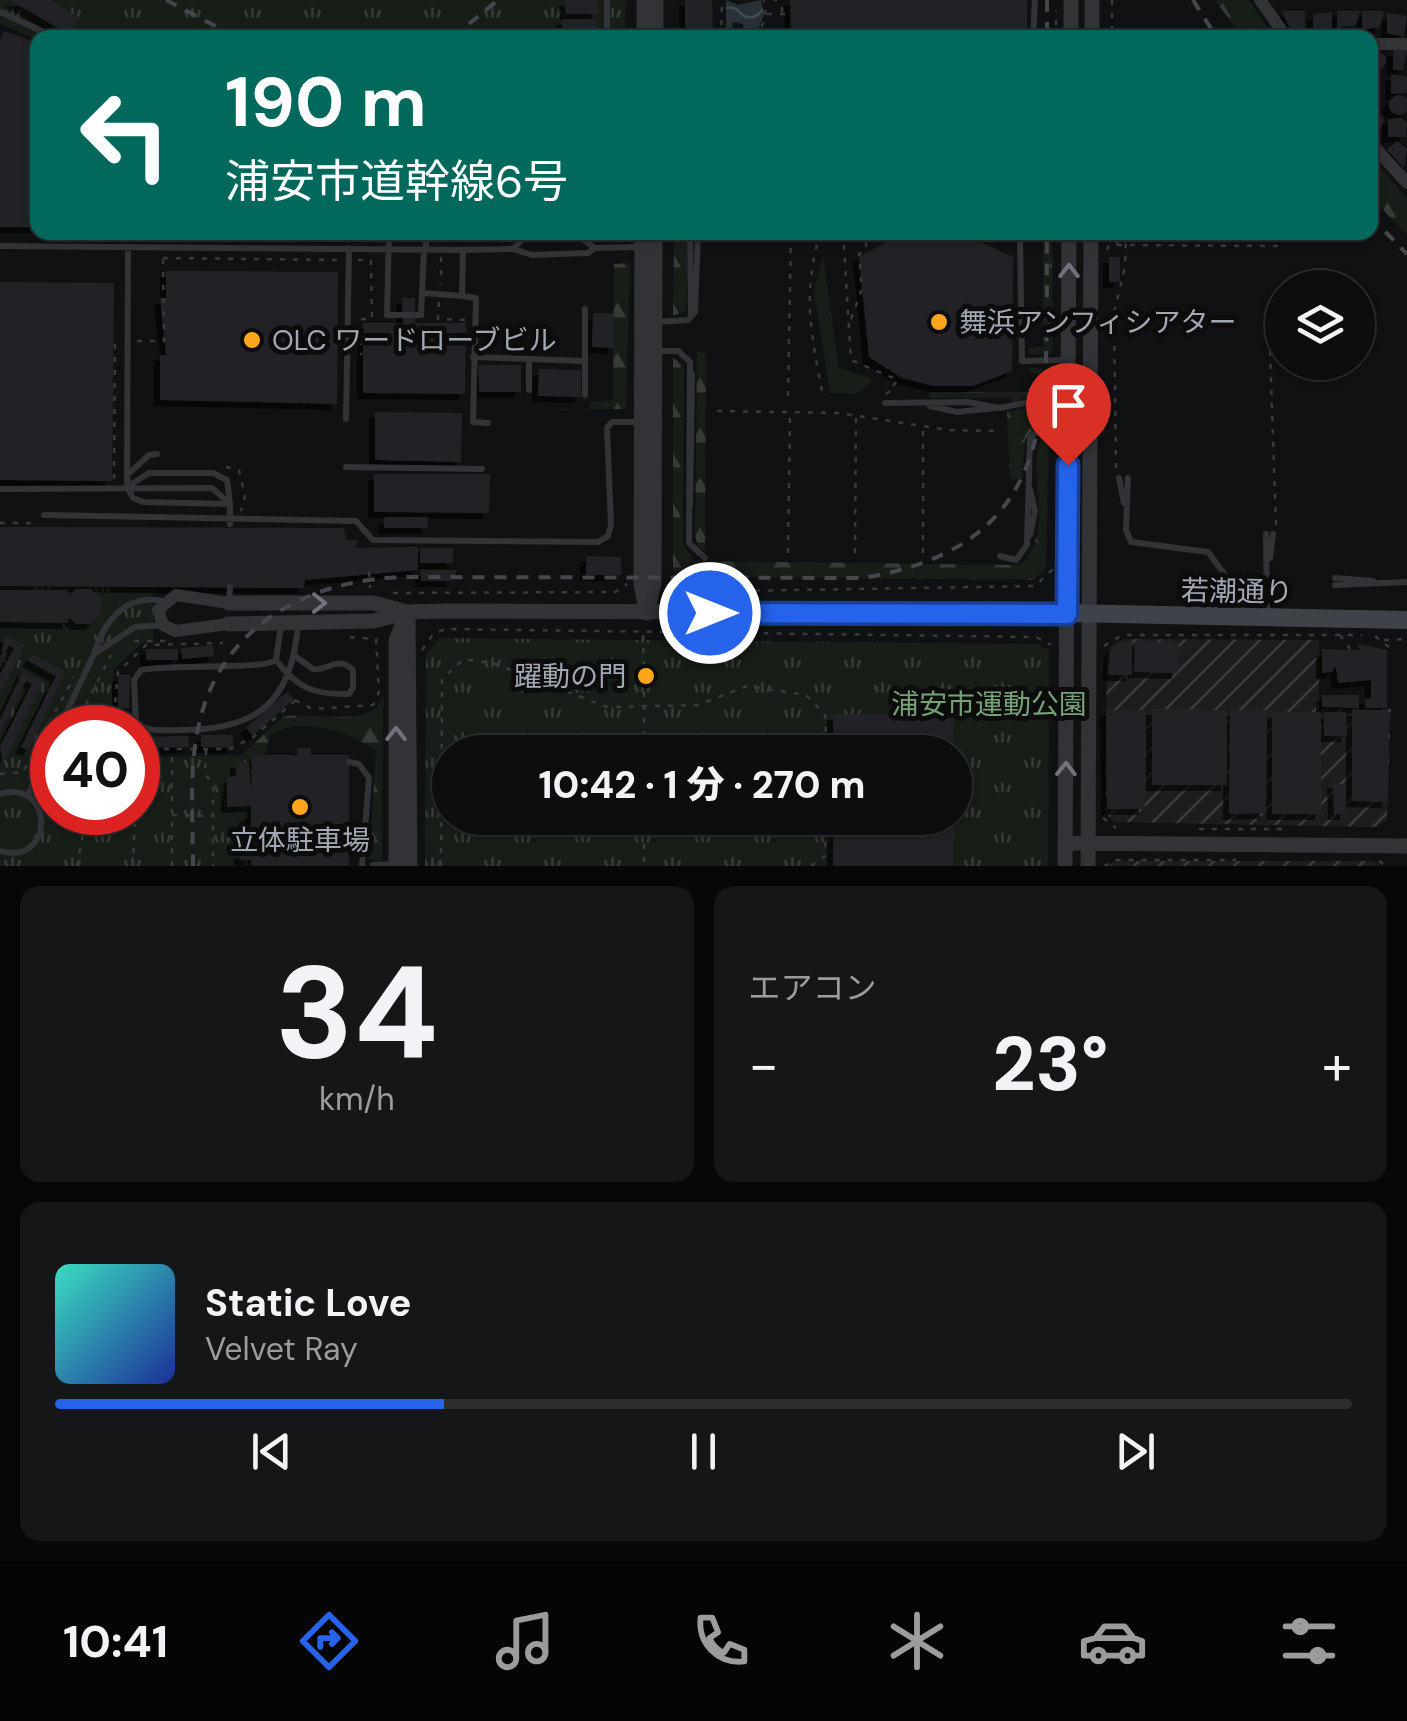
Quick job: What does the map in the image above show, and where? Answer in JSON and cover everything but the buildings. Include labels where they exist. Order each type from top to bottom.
[{"type":"main road","name":"若潮通り","points":[[1067,614],[1407,620]]},
{"type":"street","points":[[644,0],[644,30]]},
{"type":"street","points":[[656,0],[656,30]]},
{"type":"street","points":[[1071,0],[1071,30]]},
{"type":"street","points":[[1092,0],[1092,30]]},
{"type":"street","points":[[1260,0],[1281,30]]},
{"type":"street","points":[[1378,44],[1407,44]]},
{"type":"street","points":[[1378,151],[1407,183]]},
{"type":"street","points":[[647,613],[654,584],[655,351],[648,240]]},
{"type":"street","points":[[647,613],[641,584],[648,240]]},
{"type":"street","points":[[1065,866],[1070,240]]},
{"type":"street","points":[[1088,866],[1091,240]]},
{"type":"street","points":[[407,612],[374,621],[228,624],[176,631],[163,625],[158,610],[176,595],[229,595],[374,603],[407,612],[1067,614]]},
{"type":"street","points":[[401,866],[396,641],[407,612]]},
{"type":"street","points":[[1065,843],[1407,846]]},
{"type":"lane","points":[[607,0],[607,30]]},
{"type":"lane","points":[[1033,30],[1035,0]]},
{"type":"lane","points":[[0,12],[40,30]]},
{"type":"lane","points":[[388,240],[387,315],[422,315],[426,240]]},
{"type":"lane","points":[[512,249],[522,240]]},
{"type":"lane","points":[[583,240],[594,248],[615,248],[648,240]]},
{"type":"lane","points":[[655,322],[691,316],[697,306],[694,240]]},
{"type":"lane","points":[[1020,240],[1022,361],[1068,360]]},
{"type":"lane","points":[[0,246],[512,249],[532,256],[588,254],[594,248]]},
{"type":"lane","points":[[346,419],[350,248]]},
{"type":"lane","points":[[128,249],[126,487],[132,498],[144,502],[230,504]]},
{"type":"lane","points":[[462,296],[463,250]]},
{"type":"lane","points":[[422,293],[476,298],[474,422],[488,424]]},
{"type":"lane","points":[[585,309],[585,395]]},
{"type":"lane","points":[[655,351],[678,351],[690,362],[689,542],[705,558]]},
{"type":"lane","points":[[473,357],[584,361]]},
{"type":"lane","points":[[529,362],[529,390]]},
{"type":"lane","points":[[885,404],[968,402],[999,408],[1068,395]]},
{"type":"lane","points":[[42,519],[356,521],[373,540],[605,539],[611,526],[607,428],[612,422],[642,422]]},
{"type":"lane","points":[[1000,556],[1016,560],[1027,545],[1030,438],[1039,430],[1068,429]]},
{"type":"lane","points":[[127,475],[149,455],[157,454]]},
{"type":"lane","points":[[346,467],[482,470]]},
{"type":"lane","points":[[126,487],[148,474],[213,472],[230,485],[230,521]]},
{"type":"lane","points":[[1117,475],[1127,514]]},
{"type":"lane","points":[[1128,478],[1127,536],[1138,546],[1195,547],[1216,560],[1228,579],[1229,619]]},
{"type":"lane","points":[[0,489],[212,488],[230,504]]},
{"type":"lane","points":[[1267,619],[1271,537]]},
{"type":"lane","points":[[1335,582],[1407,582]]},
{"type":"lane","points":[[70,705],[100,635],[114,615],[139,601],[164,602]]},
{"type":"lane","points":[[289,624],[296,656],[288,677],[276,695],[237,726],[151,730],[136,722],[134,680],[142,670],[224,664],[261,668],[276,660],[289,624]]},
{"type":"lane","points":[[94,654],[135,627],[163,625]]},
{"type":"lane","points":[[276,660],[288,677],[320,695],[349,694],[354,688],[353,670],[347,664],[335,662],[313,670],[296,656]]},
{"type":"lane","points":[[349,762],[359,764],[369,778],[362,866]]},
{"type":"lane","points":[[28,795],[30,791]]},
{"type":"lane","points":[[0,794],[28,795],[42,811],[42,832],[30,849],[0,852]]},
{"type":"lane","points":[[373,866],[401,866]]},
{"type":"path","points":[[722,0],[722,30]]},
{"type":"path","points":[[759,30],[766,14],[764,0]]},
{"type":"path","points":[[778,0],[782,14]]},
{"type":"path","points":[[1056,0],[1056,30]]},
{"type":"path","points":[[1112,0],[1112,30]]},
{"type":"path","points":[[766,14],[790,14]]},
{"type":"path","points":[[788,396],[791,240]]},
{"type":"path","points":[[818,240],[807,282],[807,310],[823,397]]},
{"type":"path","points":[[844,240],[851,360],[898,380],[887,393],[896,387]]},
{"type":"path","points":[[849,321],[856,314],[862,288],[858,254],[866,250],[866,240]]},
{"type":"path","points":[[1117,475],[1114,330],[1126,240]]},
{"type":"path","points":[[1104,250],[1117,243],[1282,246]]},
{"type":"path","points":[[114,487],[115,341],[164,342],[163,258],[158,248]]},
{"type":"path","points":[[163,258],[371,260],[372,319],[361,320],[361,355]]},
{"type":"path","points":[[439,294],[438,319],[470,320]]},
{"type":"path","points":[[1114,330],[1124,330]]},
{"type":"path","points":[[1270,380],[1270,422],[1277,464],[1271,537]]},
{"type":"path","points":[[788,553],[790,411]]},
{"type":"path","points":[[717,412],[856,414],[996,431]]},
{"type":"path","points":[[855,554],[856,414]]},
{"type":"path","points":[[922,553],[923,423]]},
{"type":"path","points":[[0,523],[42,519]]},
{"type":"path","points":[[666,584],[677,592],[1035,586],[1053,569]]},
{"type":"path","points":[[370,572],[370,584]]},
{"type":"path","points":[[392,593],[616,592],[628,584],[630,573]]},
{"type":"path","points":[[422,650],[434,633],[446,629],[1036,636],[1047,640],[1053,653]]},
{"type":"path","points":[[643,634],[644,735]]},
{"type":"path","points":[[1102,652],[1108,642],[1122,635],[1364,635],[1383,641],[1407,639]]},
{"type":"path","points":[[1340,635],[1350,650]]},
{"type":"path","points":[[1364,635],[1364,644]]},
{"type":"path","points":[[126,643],[198,636]]},
{"type":"path","points":[[334,636],[376,639]]},
{"type":"path","points":[[1383,641],[1390,648]]},
{"type":"path","points":[[1380,650],[1383,641]]},
{"type":"path","points":[[85,705],[107,660],[120,646]]},
{"type":"path","points":[[440,866],[442,679],[457,662],[481,659],[607,707],[698,706],[746,686],[786,689],[806,695],[825,715],[827,735]]},
{"type":"path","points":[[0,774],[24,772],[71,676],[81,681]]},
{"type":"path","points":[[160,750],[230,750],[252,738],[297,699]]},
{"type":"path","points":[[172,750],[172,866]]},
{"type":"path","points":[[206,750],[205,773],[213,785],[215,816],[212,866]]},
{"type":"path","points":[[1101,809],[1105,822],[1118,829]]},
{"type":"path","points":[[172,814],[215,816]]},
{"type":"path","points":[[1194,829],[1287,830]]},
{"type":"path","points":[[77,866],[83,835]]},
{"type":"path","points":[[133,866],[134,835]]},
{"type":"path","points":[[644,835],[644,866]]},
{"type":"path","points":[[811,866],[826,856],[826,835]]},
{"type":"path","points":[[1104,866],[1116,860],[1236,860]]},
{"type":"path","points":[[1376,860],[1386,866]]},
{"type":"shaded area","points":[[1124,639],[1319,640],[1319,709],[1391,709],[1387,819],[1376,827],[1113,822],[1105,811],[1107,657],[1112,645]]},
{"type":"shaded area","points":[[1116,861],[1373,861],[1381,866],[1109,866]]},
{"type":"green space","points":[[0,0],[626,0],[625,30],[30,30],[30,36],[0,24]]},
{"type":"green space","points":[[1215,0],[1249,0],[1269,30],[1237,30]]},
{"type":"green space","points":[[1378,165],[1407,199],[1407,235],[1378,204]]},
{"type":"green space","points":[[674,240],[687,240],[686,311],[673,316]]},
{"type":"green space","points":[[1043,240],[1052,240],[1053,349],[1049,355],[1029,354],[1029,348],[1043,346]]},
{"type":"green space","points":[[823,254],[839,368],[871,378],[870,385],[855,394],[830,393],[814,291]]},
{"type":"green space","points":[[630,263],[626,409],[551,410],[590,409],[590,402],[613,400],[614,264]]},
{"type":"green space","points":[[697,352],[706,353],[705,550],[698,547],[695,535]]},
{"type":"green space","points":[[673,358],[684,365],[683,544],[694,561],[1020,565],[1037,536],[1038,452],[1042,435],[1049,435],[1046,568],[1034,580],[673,576]]},
{"type":"green space","points":[[1030,367],[1051,371],[1051,392],[1012,403],[1011,398],[929,398],[930,392],[1037,392],[1039,374],[1030,372]]},
{"type":"green space","points":[[1051,402],[1050,424],[1036,427],[1025,439],[1022,479],[1010,479],[1007,412]]},
{"type":"green space","points":[[0,586],[153,587],[153,643],[142,643],[114,669],[112,705],[30,705],[30,835],[160,835],[160,757],[251,755],[251,853],[240,854],[240,860],[251,860],[251,866],[0,866]]},
{"type":"green space","name":"浦安市運動公園","points":[[440,638],[1037,644],[1049,650],[1048,866],[425,866],[426,654]]},
{"type":"green space","points":[[383,695],[382,861],[369,860],[376,752],[339,733],[294,727],[270,736],[265,755],[252,755],[251,853],[222,865],[237,759],[283,717],[355,716],[368,713]]},
{"type":"water","points":[[726,0],[738,5],[761,0],[764,14],[758,30],[744,30],[743,24],[733,22],[732,30],[726,30]]},
{"type":"railway","points":[[166,0],[223,30]]},
{"type":"railway","points":[[462,30],[498,0]]},
{"type":"railway","points":[[1047,0],[1047,30]]},
{"type":"railway","points":[[1193,0],[1212,30]]},
{"type":"railway","points":[[1378,224],[1407,254]]},
{"type":"railway","points":[[193,866],[193,767],[207,698],[222,667],[243,640],[297,602],[329,589],[399,577],[862,578],[929,560],[978,533],[1011,497],[1031,454],[1042,405],[1047,240]]},
{"type":"place","name":"舞浜アンフィシアター","points":[[939,322]]},
{"type":"place","name":"OLC ワードローブビル","points":[[252,340]]},
{"type":"place","name":"躍動の門","points":[[646,676]]},
{"type":"place","name":"立体駐車場","points":[[300,807]]},
{"type":"route","points":[[710,613],[1067,614],[1068,465]]}]
